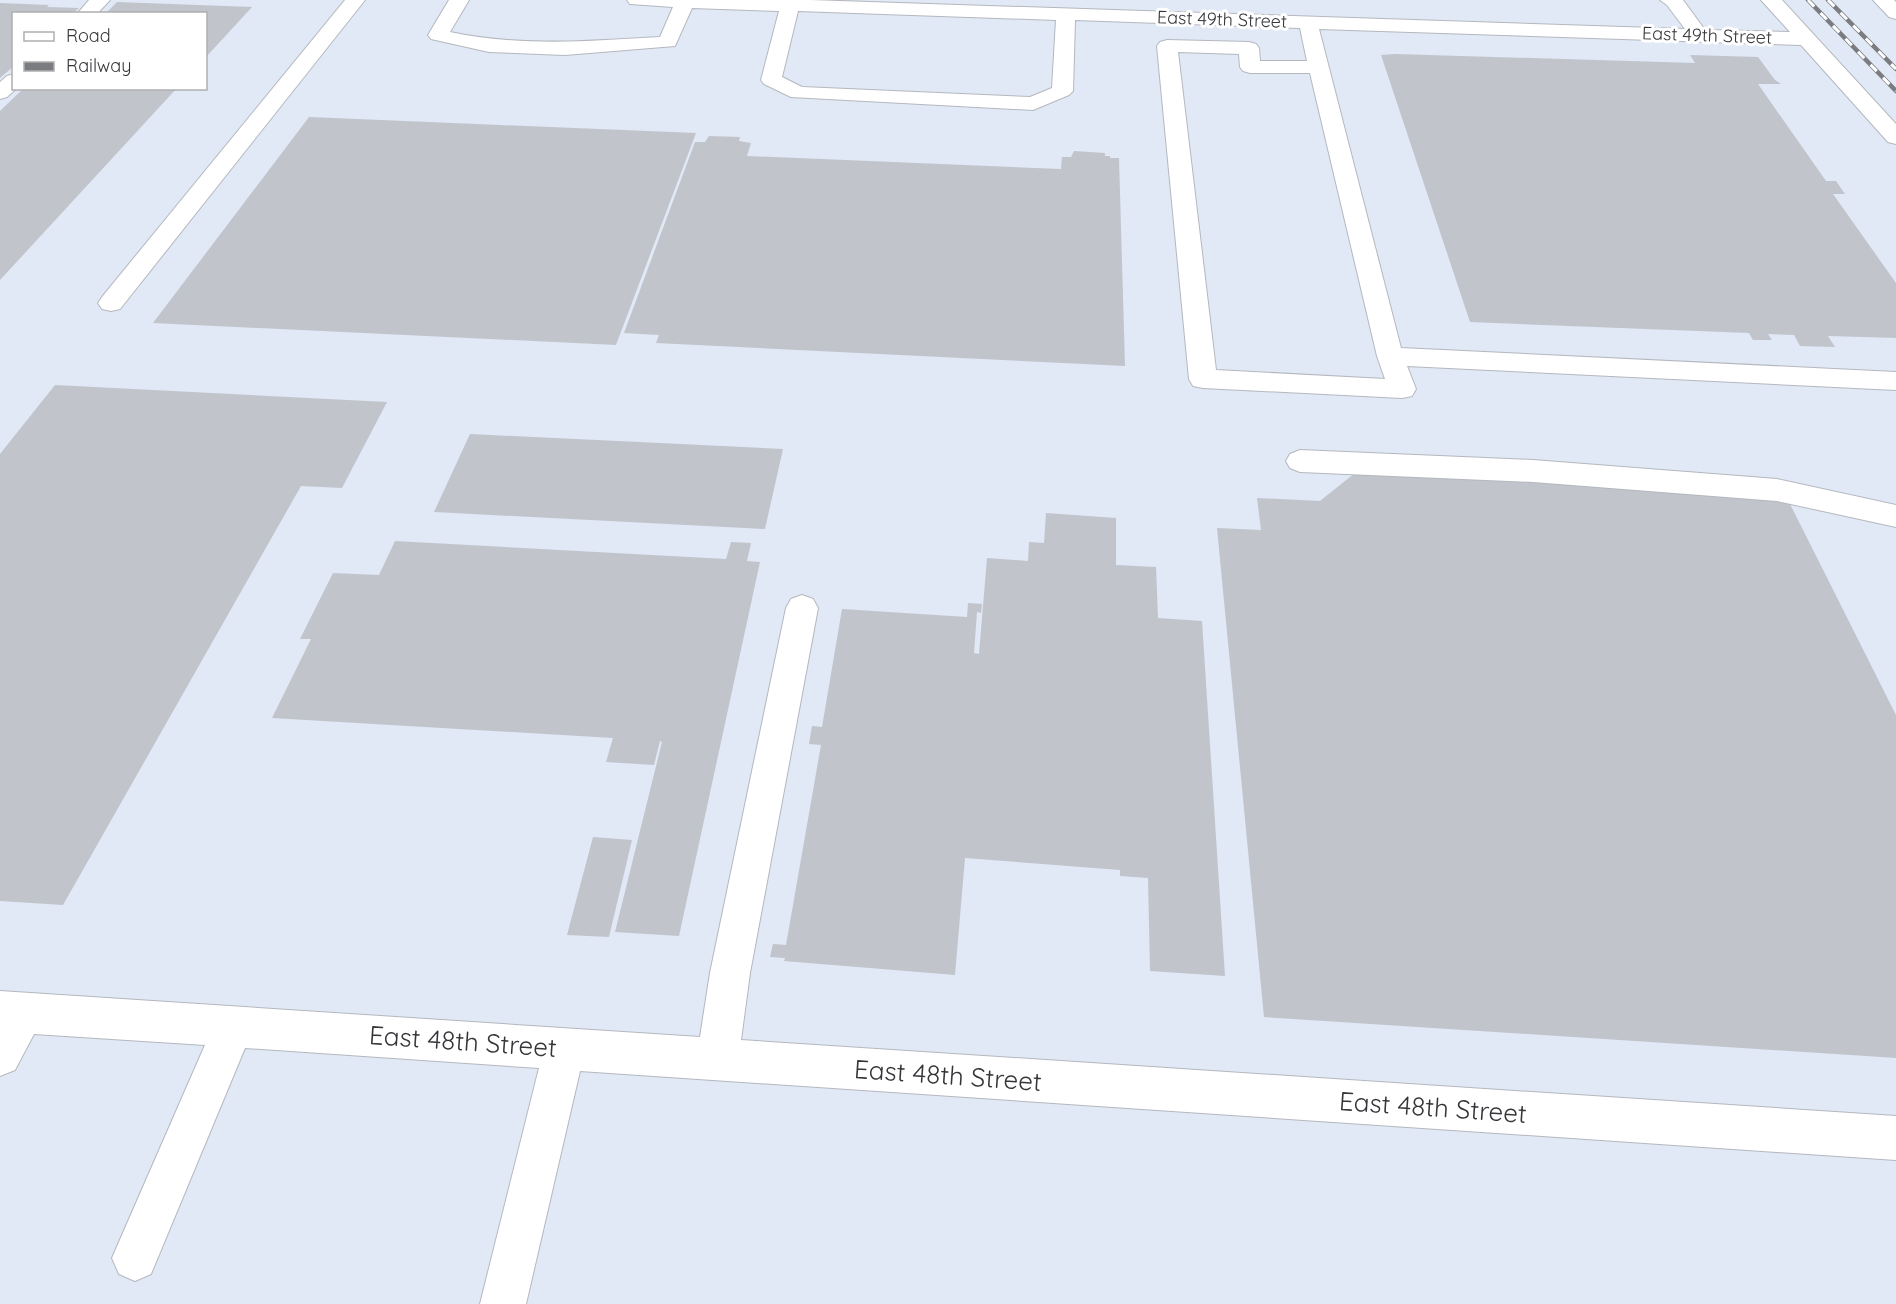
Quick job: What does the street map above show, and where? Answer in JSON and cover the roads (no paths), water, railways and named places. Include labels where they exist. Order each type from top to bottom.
[{"type":"street","points":[[88,12],[100,0]]},
{"type":"street","points":[[111,303],[355,0]]},
{"type":"street","points":[[459,0],[438,35],[489,46],[565,49],[668,42],[685,2]]},
{"type":"street","name":"East 49th Street","points":[[637,0],[754,2],[1806,39]]},
{"type":"street","points":[[1252,0],[1254,20]]},
{"type":"street","points":[[1670,0],[1674,1],[1699,35]]},
{"type":"street","points":[[1771,0],[1896,137]]},
{"type":"street","points":[[1883,0],[1896,13]]},
{"type":"street","points":[[790,5],[771,80],[798,93],[1032,104],[1062,91],[1066,14]]},
{"type":"street","points":[[1308,22],[1390,356],[1402,389],[1203,379],[1167,46],[1249,48],[1250,67],[1319,68]]},
{"type":"street","points":[[0,93],[12,82]]},
{"type":"street","points":[[1390,356],[1896,381]]},
{"type":"street","points":[[1300,461],[1533,471],[1777,490],[1896,516]]},
{"type":"street","points":[[717,1060],[730,973],[802,608]]},
{"type":"street","points":[[0,1055],[12,1012]]},
{"type":"street","name":"East 48th Street","points":[[12,1012],[1896,1138]]},
{"type":"street","points":[[135,1258],[234,1026]]},
{"type":"street","points":[[503,1304],[565,1048]]},
{"type":"railway","points":[[1808,0],[1896,91]]},
{"type":"railway","points":[[1828,0],[1896,69]]}]
